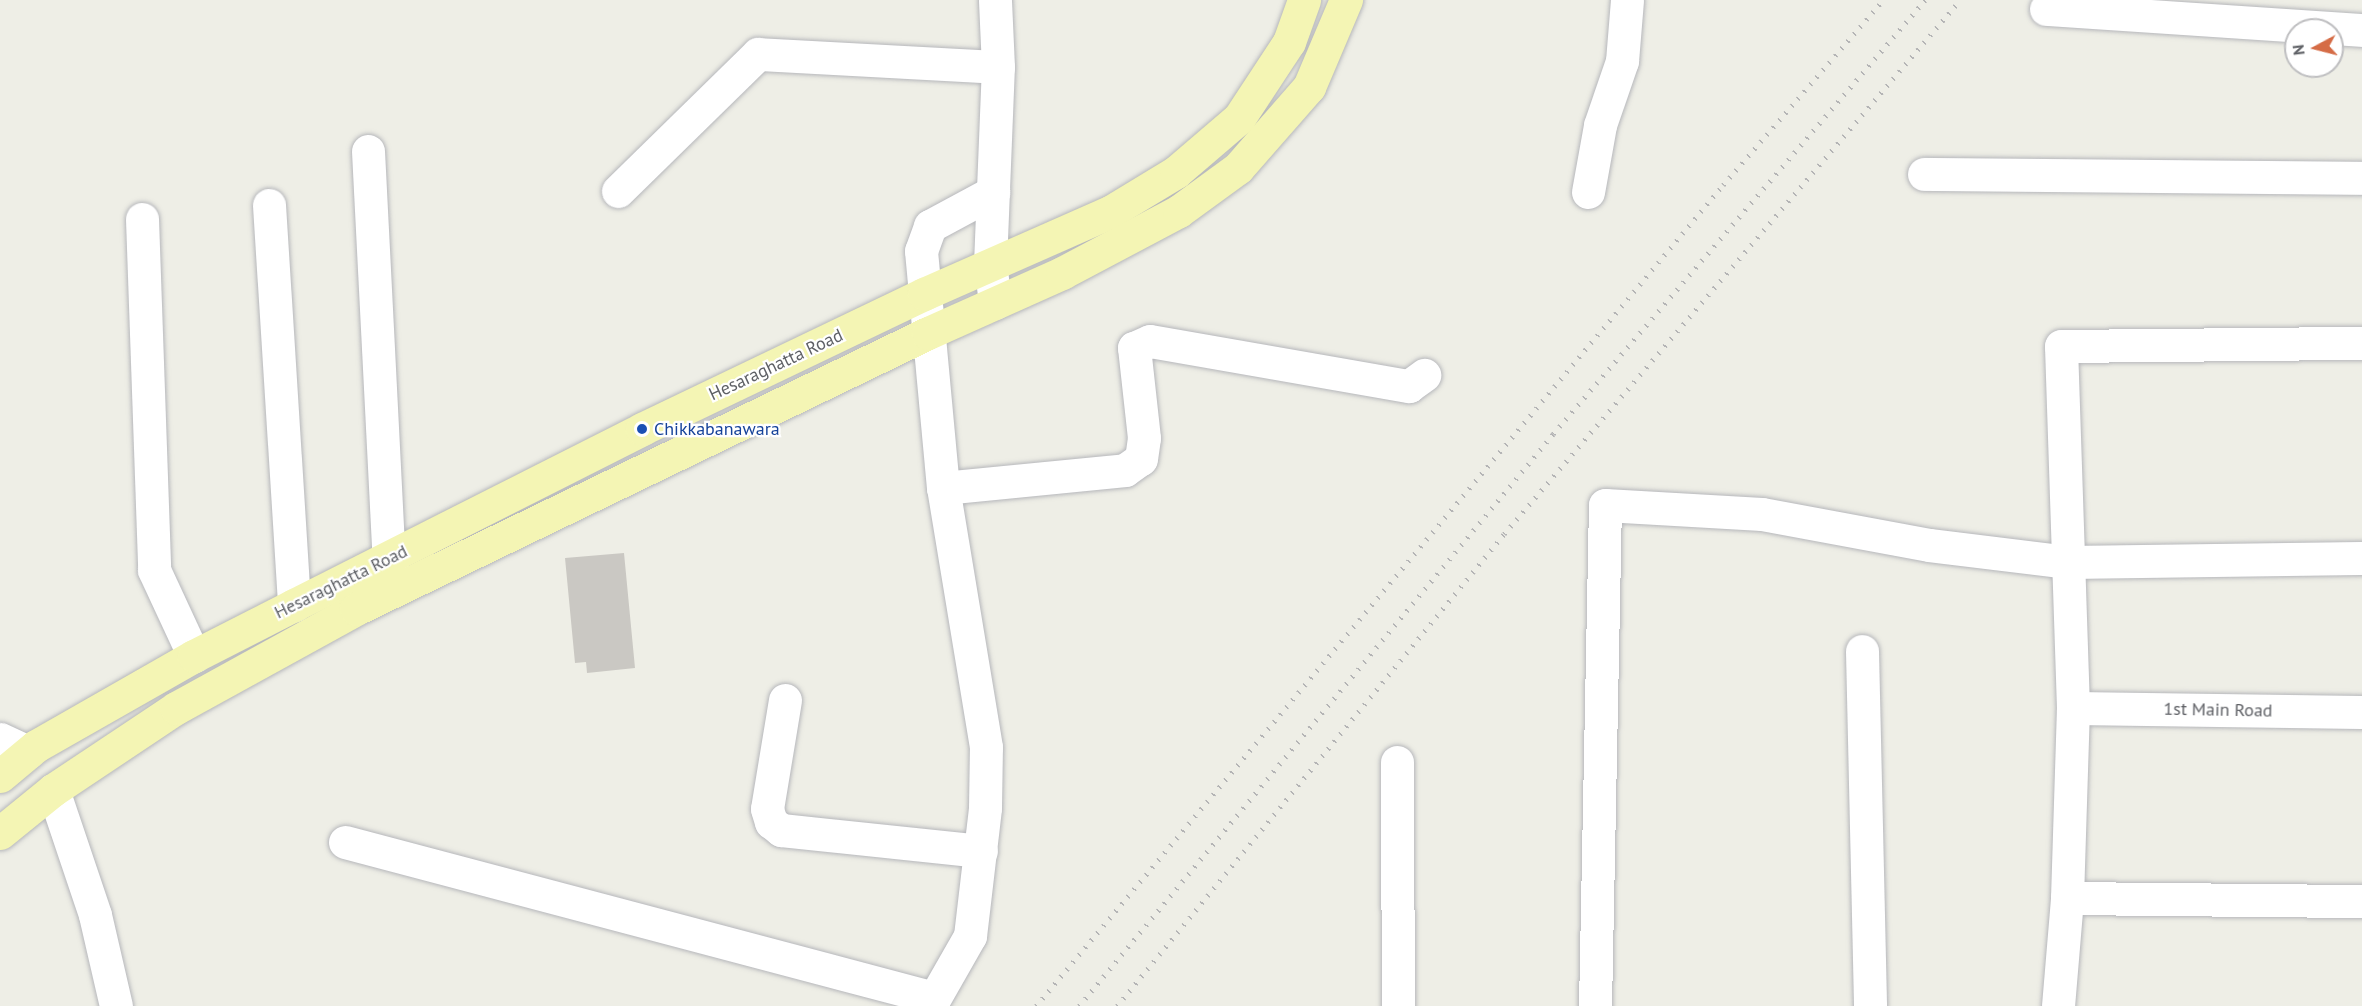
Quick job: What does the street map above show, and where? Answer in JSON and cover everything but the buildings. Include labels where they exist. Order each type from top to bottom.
[{"type":"main road","name":"Hesaraghatta Road","points":[[0,776],[14,746],[294,605],[394,574],[642,429],[924,294],[1110,212],[1185,164],[1239,118],[1289,42],[1304,0]]},
{"type":"main road","points":[[0,833],[53,790],[176,708],[394,574],[1062,273],[1179,211],[1238,168],[1309,87],[1346,0]]},
{"type":"street","points":[[995,0],[998,67],[990,264],[995,303]]},
{"type":"street","points":[[1588,192],[1600,125],[1622,61],[1627,0]]},
{"type":"street","points":[[2046,9],[2362,30]]},
{"type":"street","points":[[618,191],[758,54],[998,67]]},
{"type":"street","points":[[369,151],[394,574]]},
{"type":"street","points":[[1924,174],[2362,178]]},
{"type":"street","points":[[345,842],[932,1002],[970,936],[981,851],[986,747],[943,488],[921,251],[930,226],[993,192]]},
{"type":"street","points":[[269,205],[294,605]]},
{"type":"street","points":[[142,219],[154,570],[194,656]]},
{"type":"street","points":[[943,488],[1125,470],[1141,459],[1144,438],[1134,348],[1150,341],[1409,386],[1424,375]]},
{"type":"street","points":[[2058,1006],[2067,898],[2073,708],[2061,346],[2362,344]]},
{"type":"street","points":[[1595,1006],[1605,505],[1762,514],[1929,545],[2067,562],[2362,558]]},
{"type":"street","points":[[1862,651],[1870,1006]]},
{"type":"street","points":[[784,700],[767,809],[771,822],[781,830],[981,851]]},
{"type":"street","name":"1st Main Road","points":[[2073,708],[2362,712]]},
{"type":"street","points":[[1397,762],[1398,1006]]},
{"type":"street","points":[[53,790],[95,915],[117,1006]]},
{"type":"street","points":[[2067,898],[2362,901]]},
{"type":"railway","points":[[1036,1006],[1723,185],[1883,0]]},
{"type":"railway","points":[[1079,1006],[1553,434],[1925,0]]},
{"type":"railway","points":[[1117,1006],[1504,534],[1960,0]]},
{"type":"place","name":"Chikkabanawara","points":[[642,429]]}]
